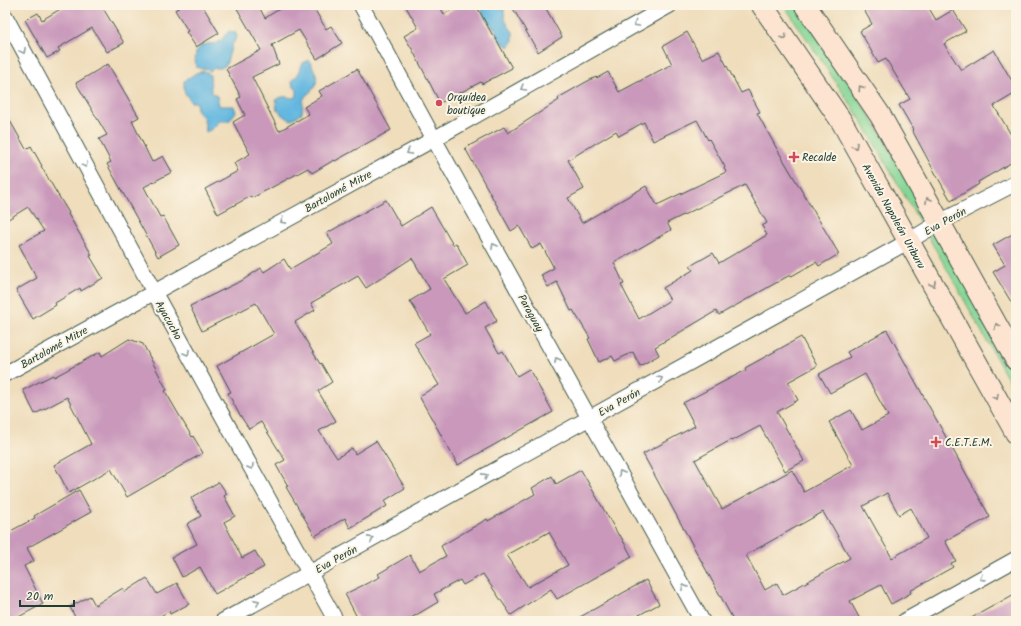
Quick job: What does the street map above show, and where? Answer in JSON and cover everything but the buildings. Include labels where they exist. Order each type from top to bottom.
[{"type":"main road","name":"Avenida Napoleón Uriburu","points":[[762,5],[842,122],[1016,433]]},
{"type":"main road","points":[[804,5],[880,115],[1016,360]]},
{"type":"street","name":"Paraguay","points":[[361,5],[702,621]]},
{"type":"street","name":"Bartolomé Mitre","points":[[5,374],[434,139],[670,5]]},
{"type":"street","name":"Ayacucho","points":[[5,16],[154,292],[336,621]]},
{"type":"street","name":"Eva Perón","points":[[223,621],[909,241],[940,222],[1016,183]]},
{"type":"street","points":[[905,621],[1016,559]]},
{"type":"green space","points":[[784,5],[797,5],[870,116],[924,208],[1016,376],[1016,394],[952,278],[861,120]]},
{"type":"water","points":[[479,5],[504,5],[506,20],[513,32],[513,42],[509,47],[499,39],[496,34],[495,27],[493,28],[485,17]]},
{"type":"water","points":[[229,31],[236,33],[237,37],[232,45],[226,65],[221,68],[214,68],[210,72],[207,68],[202,69],[196,67],[195,55],[198,49],[203,45],[217,43]]},
{"type":"water","points":[[309,60],[315,71],[317,79],[315,86],[304,99],[302,113],[291,120],[277,110],[276,100],[283,97],[295,98],[297,95],[297,90],[292,83],[293,79],[297,76],[303,63]]},
{"type":"water","points":[[205,71],[210,75],[211,91],[217,96],[219,105],[234,106],[236,112],[229,121],[220,121],[212,129],[206,132],[204,118],[197,111],[196,102],[191,102],[184,91],[184,81],[196,73]]},
{"type":"place","name":"Orquídea boutique","points":[[439,103]]},
{"type":"place","name":"Recalde","points":[[794,157]]},
{"type":"place","name":"C.E.T.E.M.","points":[[936,442]]}]
